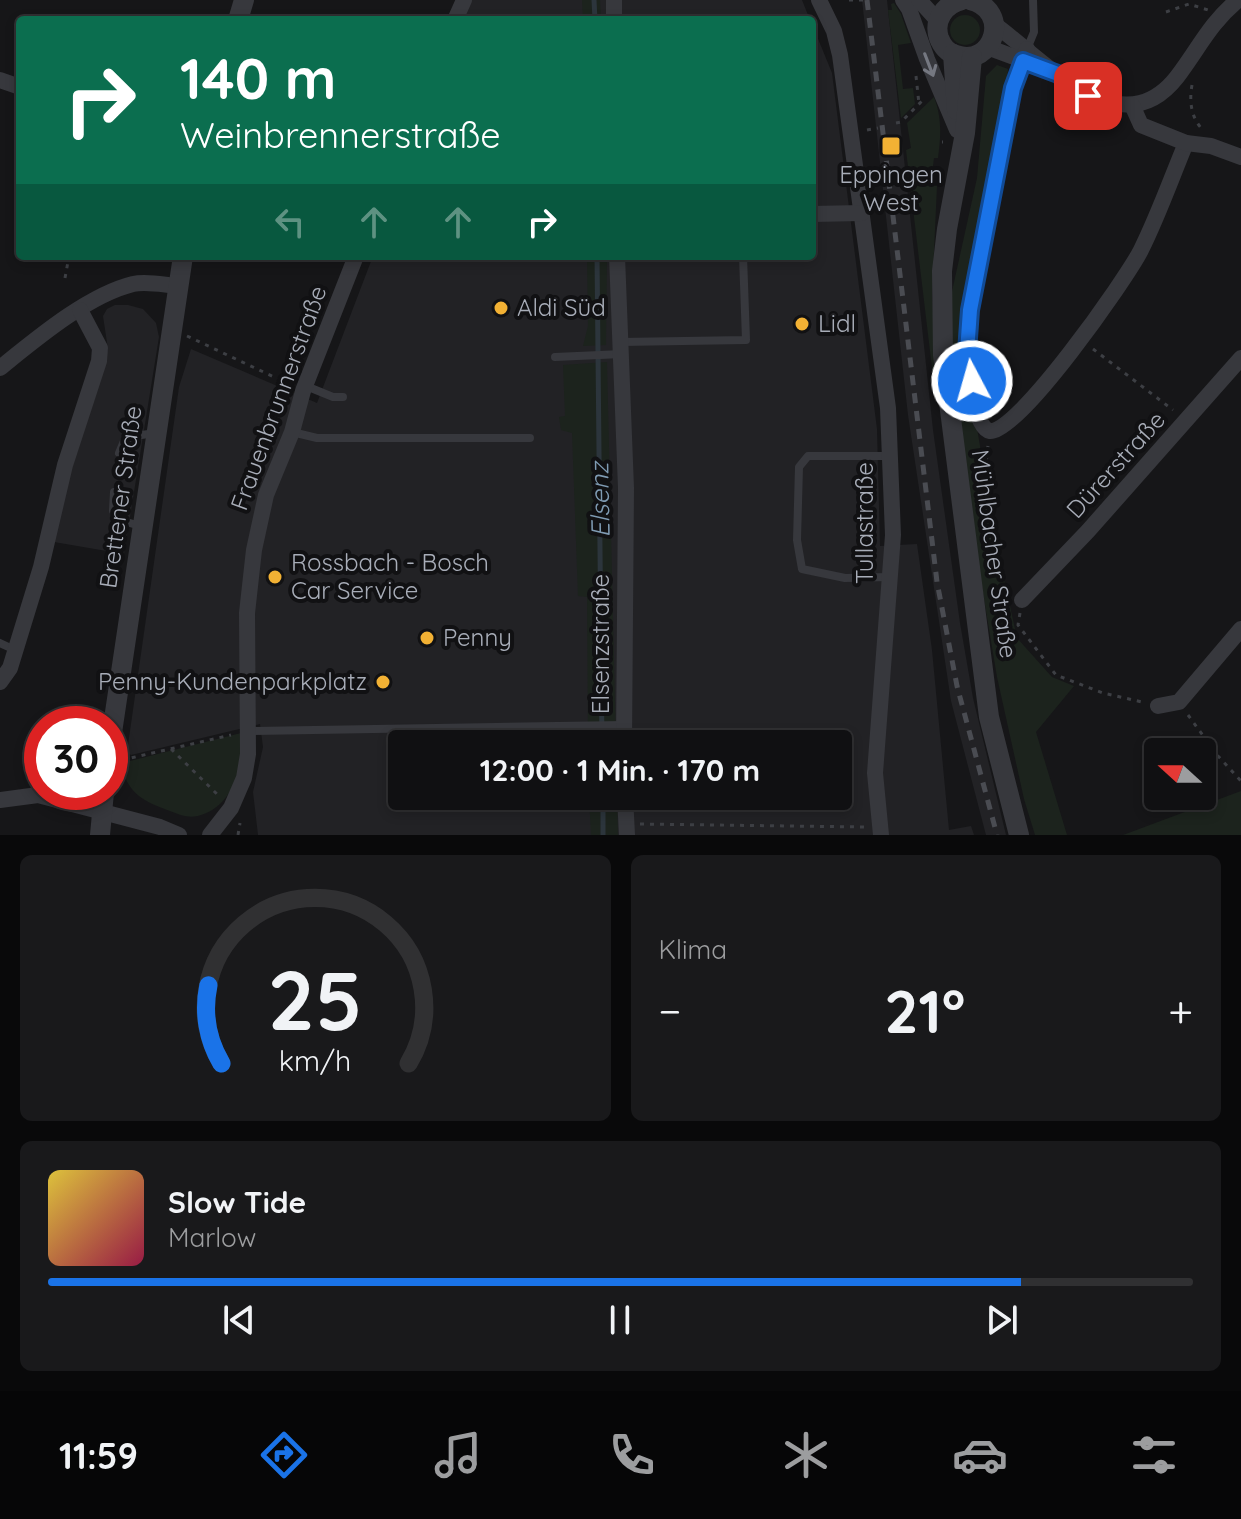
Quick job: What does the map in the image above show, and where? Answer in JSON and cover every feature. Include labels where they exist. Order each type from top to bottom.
[{"type":"street","name":"Tullastraße","points":[[819,0],[834,31],[840,55],[888,408],[893,535],[875,773],[881,831]]},
{"type":"street","name":"Mühlbacher Straße","points":[[903,0],[927,59],[955,180]]},
{"type":"street","points":[[919,0],[938,21]]},
{"type":"street","points":[[972,5],[1025,55],[1088,96],[1107,103],[1132,105],[1163,91],[1218,16],[1238,0]]},
{"type":"street","points":[[972,5],[944,9],[938,21],[940,40],[971,53],[1025,55]]},
{"type":"street","points":[[971,53],[994,37],[972,5]]},
{"type":"street","name":"Mühlbacher Straße","points":[[947,138],[971,53]]},
{"type":"street","name":"Mühlbacher Straße","points":[[971,53],[965,133],[942,271],[941,314],[946,384],[989,717],[1019,835]]},
{"type":"street","points":[[1025,55],[1013,88],[1003,134],[967,333],[967,352],[981,425],[994,430],[1014,418],[1118,289],[1140,251],[1186,143]]},
{"type":"street","points":[[1132,105],[1141,125],[1186,143],[1211,146],[1241,157]]},
{"type":"street","points":[[816,214],[862,213]]},
{"type":"street","name":"Brettener Straße","points":[[121,706],[143,527],[182,260]]},
{"type":"street","name":"Frauenbrunnerstraße","points":[[210,835],[231,808],[244,778],[249,731],[247,613],[254,550],[266,495],[354,260]]},
{"type":"street","name":"Elsenzstraße","points":[[617,260],[617,350],[626,488],[624,730]]},
{"type":"street","points":[[0,368],[45,331],[108,293],[136,283],[178,286]]},
{"type":"street","points":[[0,682],[10,668],[8,647],[41,567],[65,465],[99,361],[100,348],[80,310]]},
{"type":"street","name":"Dürerstraße","points":[[1022,600],[1188,421],[1241,358]]},
{"type":"street","points":[[1158,706],[1179,702],[1241,629]]},
{"type":"street","points":[[0,800],[24,797]]},
{"type":"street","points":[[100,835],[102,810]]},
{"type":"street","points":[[121,810],[179,835]]},
{"type":"street","points":[[625,810],[626,830]]},
{"type":"lane","points":[[1025,55],[1034,32],[1033,0]]},
{"type":"lane","points":[[555,357],[746,340],[743,260]]},
{"type":"lane","points":[[304,389],[343,397]]},
{"type":"lane","points":[[292,432],[317,438],[530,438]]},
{"type":"lane","points":[[119,453],[124,441],[134,436],[157,433]]},
{"type":"lane","points":[[890,456],[808,456],[799,467],[797,540],[802,569],[845,578],[890,577]]},
{"type":"lane","points":[[114,492],[113,511],[120,520],[143,527]]},
{"type":"lane","points":[[249,731],[433,729],[579,723],[624,725]]},
{"type":"path","points":[[849,0],[863,0]]},
{"type":"path","points":[[1166,12],[1189,4],[1218,16]]},
{"type":"path","points":[[1188,60],[1198,68],[1190,96],[1193,116],[1208,134]]},
{"type":"path","points":[[896,123],[901,122],[919,104]]},
{"type":"path","points":[[871,130],[878,128]]},
{"type":"path","points":[[65,278],[68,260]]},
{"type":"path","points":[[171,328],[304,389]]},
{"type":"path","points":[[1090,346],[1188,421]]},
{"type":"path","points":[[994,430],[984,471],[1001,588],[1022,600],[1018,625],[1056,675],[1103,693],[1158,706]]},
{"type":"path","points":[[1179,702],[1218,756],[1241,781]]},
{"type":"path","points":[[128,752],[171,749],[249,731]]},
{"type":"path","points":[[171,749],[231,808]]},
{"type":"path","points":[[626,830],[881,831]]},
{"type":"shaded area","points":[[471,0],[802,0],[808,16],[465,16]]},
{"type":"shaded area","points":[[582,0],[600,0],[601,16],[583,16]]},
{"type":"shaded area","points":[[862,0],[887,0],[933,430],[960,623],[973,698],[1006,835],[986,835],[951,701],[908,415]]},
{"type":"shaded area","points":[[894,3],[911,43],[898,45],[903,89],[913,88],[915,104],[901,118],[888,10],[892,10],[891,4]]},
{"type":"shaded area","points":[[965,15],[976,19],[980,30],[976,41],[965,45],[954,41],[950,30],[954,19]]},
{"type":"shaded area","points":[[816,34],[832,73],[877,429],[880,546],[917,544],[932,650],[949,830],[971,826],[974,835],[258,835],[253,792],[263,747],[260,724],[131,755],[128,753],[179,387],[191,349],[317,403],[371,260],[816,260]]},
{"type":"shaded area","points":[[997,65],[1008,69],[1007,84],[963,348],[1000,561],[1017,638],[1052,677],[1074,686],[1036,732],[1067,835],[1035,835],[1024,799],[997,677],[971,521],[949,349],[949,305],[977,178],[986,76]]},
{"type":"shaded area","points":[[934,97],[940,127],[938,158],[934,158],[932,174],[936,175],[937,186],[932,296],[938,393],[935,393],[906,150],[911,148],[907,123]]},
{"type":"shaded area","points":[[587,260],[607,260],[606,345],[583,346],[588,326]]},
{"type":"shaded area","points":[[115,305],[143,309],[156,323],[159,337],[124,554],[54,542],[77,440],[108,349],[103,316],[107,309]]},
{"type":"shaded area","points":[[607,362],[616,730],[588,730],[587,597],[578,596],[572,433],[561,430],[559,417],[565,416],[563,365]]},
{"type":"shaded area","points":[[241,733],[241,757],[235,782],[222,802],[201,815],[181,815],[138,795],[128,783],[128,761]]},
{"type":"shaded area","points":[[1241,791],[1241,835],[1123,835],[1190,810],[1216,810],[1216,800]]},
{"type":"shaded area","points":[[590,810],[617,810],[618,835],[591,835]]},
{"type":"waterway","name":"Elsenz","points":[[594,0],[595,16]]},
{"type":"waterway","name":"Elsenz","points":[[597,260],[602,730]]},
{"type":"waterway","name":"Elsenz","points":[[603,810],[603,835]]},
{"type":"railway","points":[[867,0],[937,582],[957,686],[997,835]]},
{"type":"place","name":"Eppingen West","points":[[891,146]]},
{"type":"place","name":"Aldi Süd","points":[[501,308]]},
{"type":"place","name":"Lidl","points":[[802,324]]},
{"type":"place","name":"Rossbach - Bosch Car Service","points":[[275,577]]},
{"type":"place","name":"Penny","points":[[427,638]]},
{"type":"place","name":"Penny-Kundenparkplatz","points":[[383,682]]},
{"type":"route","points":[[972,381],[967,352],[970,310],[1013,88],[1023,61],[1058,74],[1088,96]]}]
